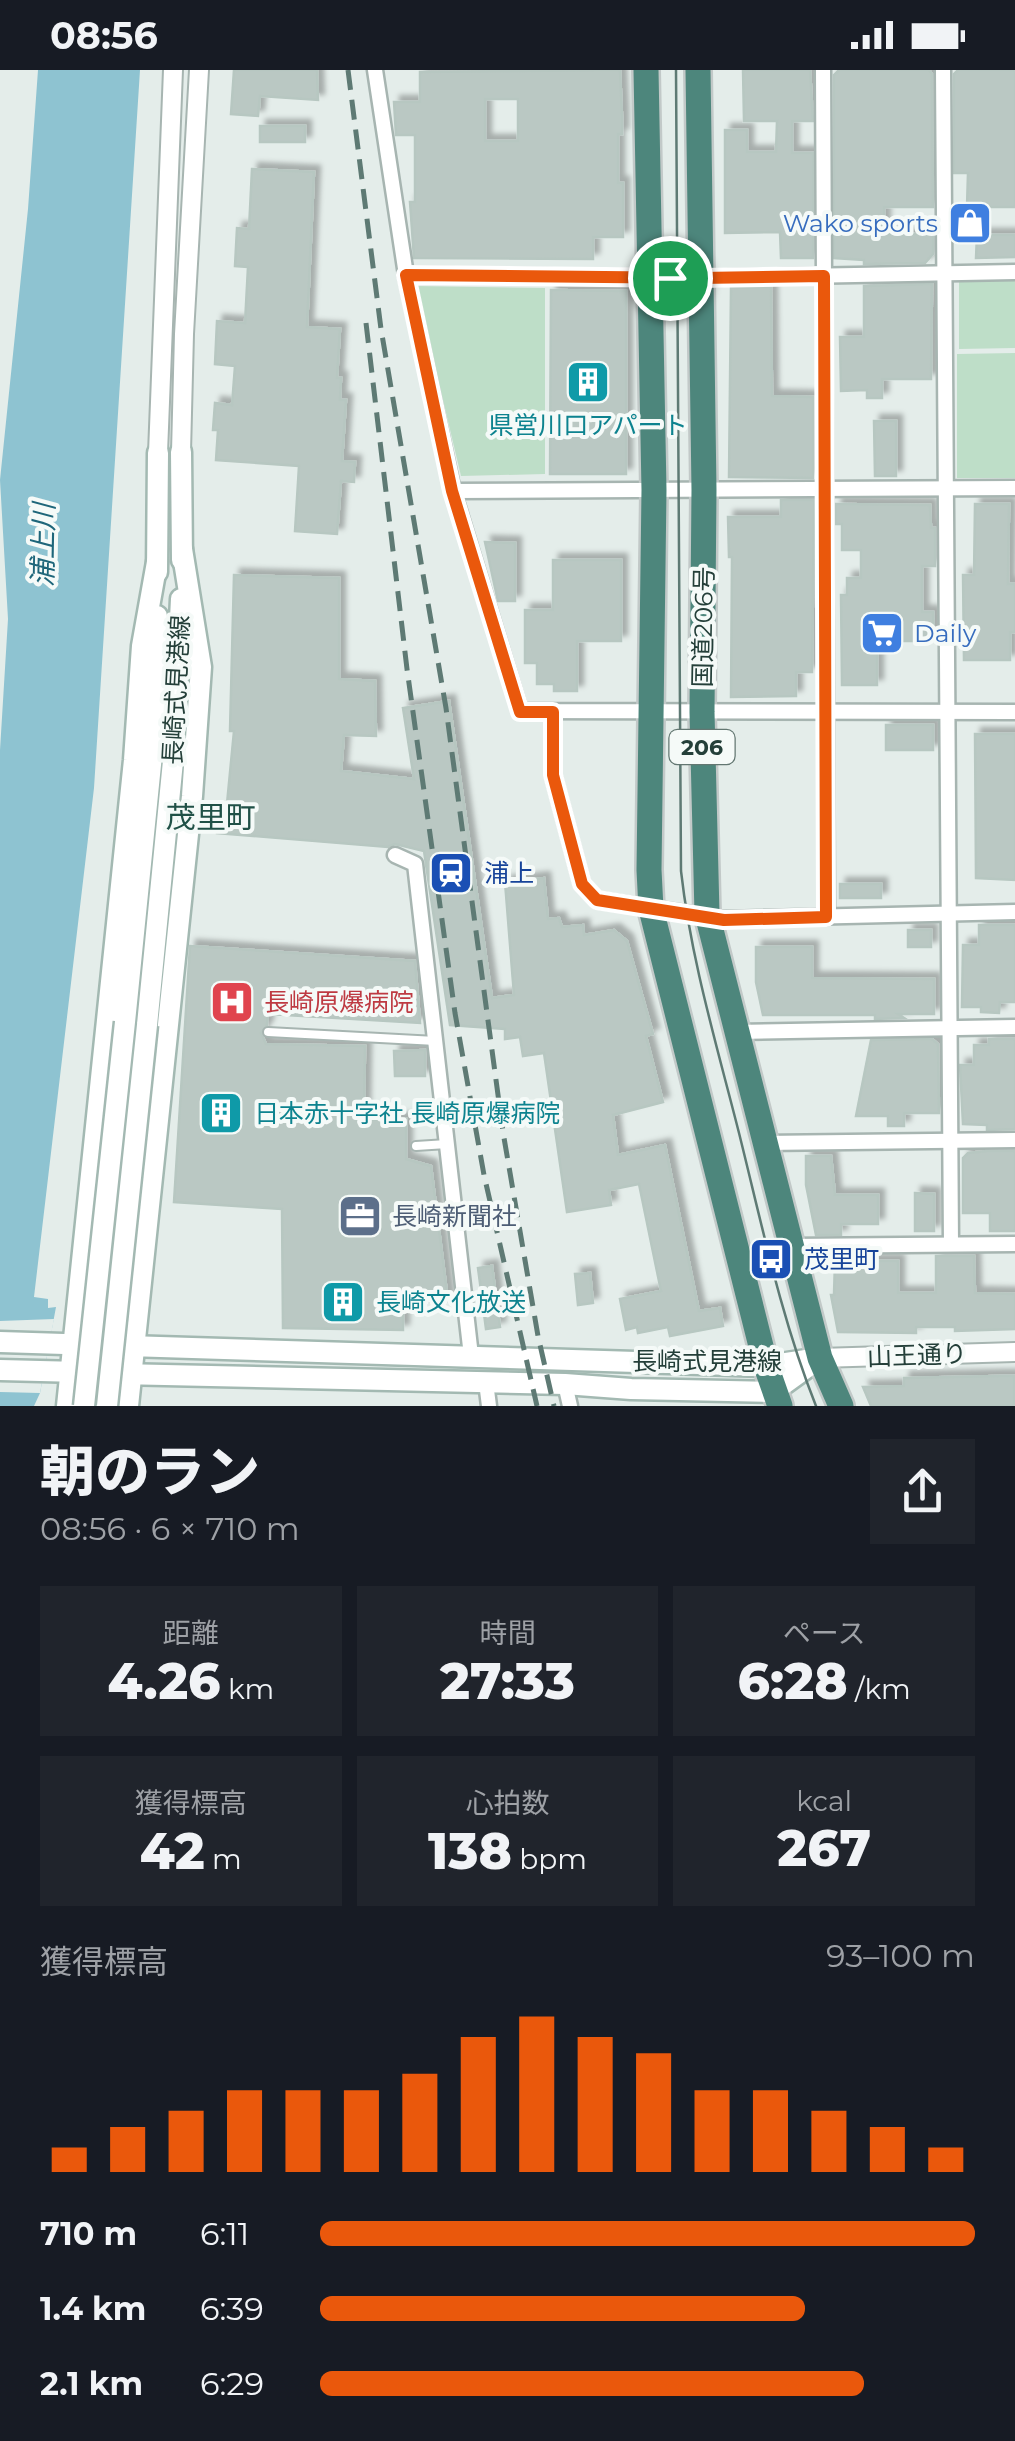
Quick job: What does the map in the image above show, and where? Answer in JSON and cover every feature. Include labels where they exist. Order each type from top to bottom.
[{"type":"highway","name":"国道206号","points":[[646,70],[654,490],[649,870],[652,909],[776,1399]]},
{"type":"highway","name":"国道206号","points":[[698,70],[707,914],[820,1358],[841,1406]]},
{"type":"main road","name":"長崎式見港線","points":[[107,1406],[173,761],[182,549],[181,452]]},
{"type":"main road","name":"長崎式見港線","points":[[84,1406],[156,725],[158,453]]},
{"type":"main road","points":[[128,1406],[192,796],[201,667],[182,549]]},
{"type":"main road","points":[[66,1406],[60,1372],[73,1344],[134,760],[142,646],[157,562]]},
{"type":"main road","name":"長崎式見港線","points":[[0,1342],[766,1366],[820,1358]]},
{"type":"main road","name":"長崎式見港線","points":[[0,1370],[565,1384],[776,1399],[820,1358]]},
{"type":"street","points":[[158,453],[173,70]]},
{"type":"street","points":[[181,452],[199,70]]},
{"type":"street","points":[[375,70],[406,275],[452,491],[520,712],[1015,712]]},
{"type":"street","points":[[823,70],[826,917]]},
{"type":"street","points":[[943,70],[951,1244]]},
{"type":"street","points":[[406,275],[700,278],[1015,272]]},
{"type":"street","points":[[452,491],[1015,488]]},
{"type":"street","points":[[553,712],[553,775],[582,884],[597,900],[707,914],[724,920],[1015,912]]},
{"type":"street","points":[[395,855],[415,864],[470,1356]]},
{"type":"street","points":[[735,1032],[1015,1027]]},
{"type":"street","points":[[764,1143],[1015,1140]]},
{"type":"street","points":[[791,1246],[1015,1244]]},
{"type":"street","name":"山王通り","points":[[820,1358],[1015,1352]]},
{"type":"street","points":[[486,1382],[489,1406]]},
{"type":"street","points":[[565,1384],[570,1406]]},
{"type":"lane","points":[[268,1032],[436,1042]]},
{"type":"lane","points":[[416,1146],[447,1144]]},
{"type":"green space","points":[[1015,279],[1015,348],[959,349],[959,280]]},
{"type":"green space","points":[[416,286],[545,288],[545,474],[461,476]]},
{"type":"green space","points":[[1015,353],[1015,478],[957,478],[957,354]]},
{"type":"water","name":"浦上川","points":[[38,70],[140,70],[94,788],[34,1297],[48,1299],[48,1308],[56,1307],[40,1393],[34,1406],[0,1406],[0,750],[8,619],[0,480]]},
{"type":"pier","points":[[54,1319],[40,1393],[0,1392],[0,1321]]},
{"type":"building","points":[[234,70],[317,70],[318,100],[260,96],[258,116],[231,114]]},
{"type":"building","points":[[620,70],[622,134],[618,134],[618,183],[623,183],[623,237],[593,237],[593,259],[414,258],[410,202],[415,202],[415,135],[396,135],[394,102],[420,102],[420,72]],"holes":[[[485,99],[518,99],[518,141],[485,141]]]},
{"type":"building","points":[[743,70],[810,70],[813,121],[792,121],[792,153],[813,153],[813,258],[781,258],[780,232],[725,233],[725,130],[747,130],[747,152],[776,152],[777,121],[744,121]]},
{"type":"building","points":[[839,70],[929,70],[932,74],[933,207],[884,207],[884,234],[933,234],[933,254],[925,263],[864,264],[864,260],[834,258],[834,75]]},
{"type":"building","points":[[958,70],[1015,70],[1015,207],[967,207],[968,173],[954,173],[954,74]]},
{"type":"building","points":[[260,126],[305,126],[305,142],[260,142]]},
{"type":"building","points":[[252,169],[314,172],[307,327],[340,329],[337,378],[341,378],[340,400],[346,400],[342,461],[355,462],[354,482],[341,481],[337,534],[295,531],[299,466],[216,460],[215,403],[232,405],[235,366],[215,364],[217,321],[245,323],[248,267],[235,266],[237,228],[249,229]]},
{"type":"building","points":[[977,235],[1015,235],[1015,257],[976,258]]},
{"type":"building","points":[[932,284],[931,379],[882,379],[882,398],[867,398],[867,390],[841,391],[840,337],[864,337],[864,286]]},
{"type":"building","points":[[771,287],[772,396],[813,397],[813,478],[729,477],[731,288]]},
{"type":"building","name":"県営川口アパート","points":[[551,290],[626,291],[626,474],[550,474]]},
{"type":"building","points":[[874,421],[896,421],[896,476],[875,476]]},
{"type":"building","points":[[781,500],[814,500],[812,672],[796,672],[796,696],[731,697],[732,557],[728,517],[781,517]]},
{"type":"building","points":[[836,504],[930,505],[931,528],[935,528],[935,566],[922,566],[922,612],[933,612],[934,641],[877,641],[877,685],[842,685],[841,595],[847,595],[847,578],[861,578],[861,550],[842,550],[842,524],[836,524]]},
{"type":"building","points":[[975,504],[1009,504],[1008,584],[1015,584],[1015,632],[1010,632],[1010,660],[964,660],[963,575],[974,575]]},
{"type":"building","points":[[485,542],[515,543],[515,601],[498,601]]},
{"type":"building","points":[[553,560],[621,560],[621,641],[577,641],[577,691],[554,691],[554,684],[537,684],[537,663],[525,663],[525,610],[553,610]]},
{"type":"building","points":[[234,575],[339,578],[339,679],[375,681],[376,736],[344,735],[341,771],[414,779],[403,708],[449,701],[492,998],[514,995],[505,882],[544,878],[548,919],[559,918],[562,927],[583,925],[584,935],[614,930],[627,941],[653,1034],[646,1036],[663,1102],[613,1115],[618,1155],[665,1145],[699,1311],[720,1308],[723,1326],[670,1336],[668,1327],[638,1333],[637,1327],[626,1330],[620,1299],[661,1291],[639,1184],[609,1190],[611,1205],[567,1212],[544,1053],[523,1056],[520,1037],[505,1039],[505,1029],[450,1025],[424,851],[395,844],[388,847],[217,833],[218,814],[226,814],[234,731],[230,731]]},
{"type":"building","points":[[886,725],[933,725],[933,750],[886,750]]},
{"type":"building","points":[[975,734],[1015,734],[1015,880],[976,878]]},
{"type":"building","points":[[840,884],[881,884],[881,898],[840,898]]},
{"type":"building","points":[[979,925],[1015,925],[1015,1002],[1000,1002],[999,1013],[981,1012],[981,1007],[962,1007],[963,945],[979,945]]},
{"type":"building","points":[[908,930],[931,930],[931,947],[908,947]]},
{"type":"building","points":[[190,946],[415,961],[420,1023],[268,1014],[261,1033],[266,1044],[365,1046],[364,1120],[406,1119],[406,1159],[431,1166],[448,1301],[403,1303],[403,1330],[283,1328],[282,1209],[174,1202]]},
{"type":"building","points":[[756,947],[812,947],[812,978],[934,979],[934,1014],[898,1014],[904,1018],[875,1019],[875,1015],[763,1015],[756,982]]},
{"type":"building","points":[[932,1039],[938,1044],[939,1113],[904,1113],[904,1126],[888,1126],[888,1116],[856,1116],[871,1040]]},
{"type":"building","points":[[989,1039],[1015,1039],[1015,1129],[987,1130],[987,1125],[963,1124],[960,1065],[974,1065],[974,1045],[989,1045]]},
{"type":"building","points":[[425,1050],[425,1076],[395,1076],[394,1051]]},
{"type":"building","points":[[1015,1151],[1015,1231],[990,1231],[990,1213],[963,1213],[963,1158],[968,1153]]},
{"type":"building","points":[[806,1156],[831,1156],[835,1195],[878,1195],[878,1224],[841,1224],[841,1235],[816,1235],[806,1185]]},
{"type":"building","points":[[915,1193],[934,1194],[934,1231],[915,1231]]},
{"type":"building","points":[[936,1256],[974,1256],[975,1293],[1015,1294],[1015,1329],[955,1331],[955,1327],[916,1327],[916,1333],[838,1332],[831,1295],[835,1261],[898,1261],[898,1293],[936,1293]]},
{"type":"building","points":[[492,1266],[500,1327],[486,1329],[478,1268]]},
{"type":"building","points":[[590,1273],[593,1303],[578,1305],[575,1274]]},
{"type":"building","points":[[1014,1376],[1014,1406],[871,1406],[863,1387],[904,1386],[904,1378]]},
{"type":"tram line","points":[[676,70],[681,871],[698,970],[764,1237],[792,1339],[816,1406]]},
{"type":"railway","points":[[348,70],[381,329],[446,708],[503,1132],[554,1406]]},
{"type":"railway","points":[[366,323],[407,669],[455,1013],[484,1175],[537,1406]]},
{"type":"place","name":"Wako sports","points":[[970,223]]},
{"type":"place","name":"県営川口アパート","points":[[588,382]]},
{"type":"place","name":"Daily","points":[[882,633]]},
{"type":"place","name":"浦上","points":[[451,873]]},
{"type":"place","name":"長崎原爆病院","points":[[232,1002]]},
{"type":"place","name":"日本赤十字社 長崎原爆病院","points":[[221,1113]]},
{"type":"place","name":"長崎新聞社","points":[[360,1216]]},
{"type":"place","name":"茂里町","points":[[771,1259]]},
{"type":"place","name":"長崎文化放送","points":[[343,1302]]},
{"type":"district","name":"茂里町","points":[[211,817]]},
{"type":"route","points":[[406,275],[670,278],[824,276],[826,917],[724,920],[707,914],[597,900],[582,884],[553,775],[553,712],[520,712],[452,491],[406,275]]}]
